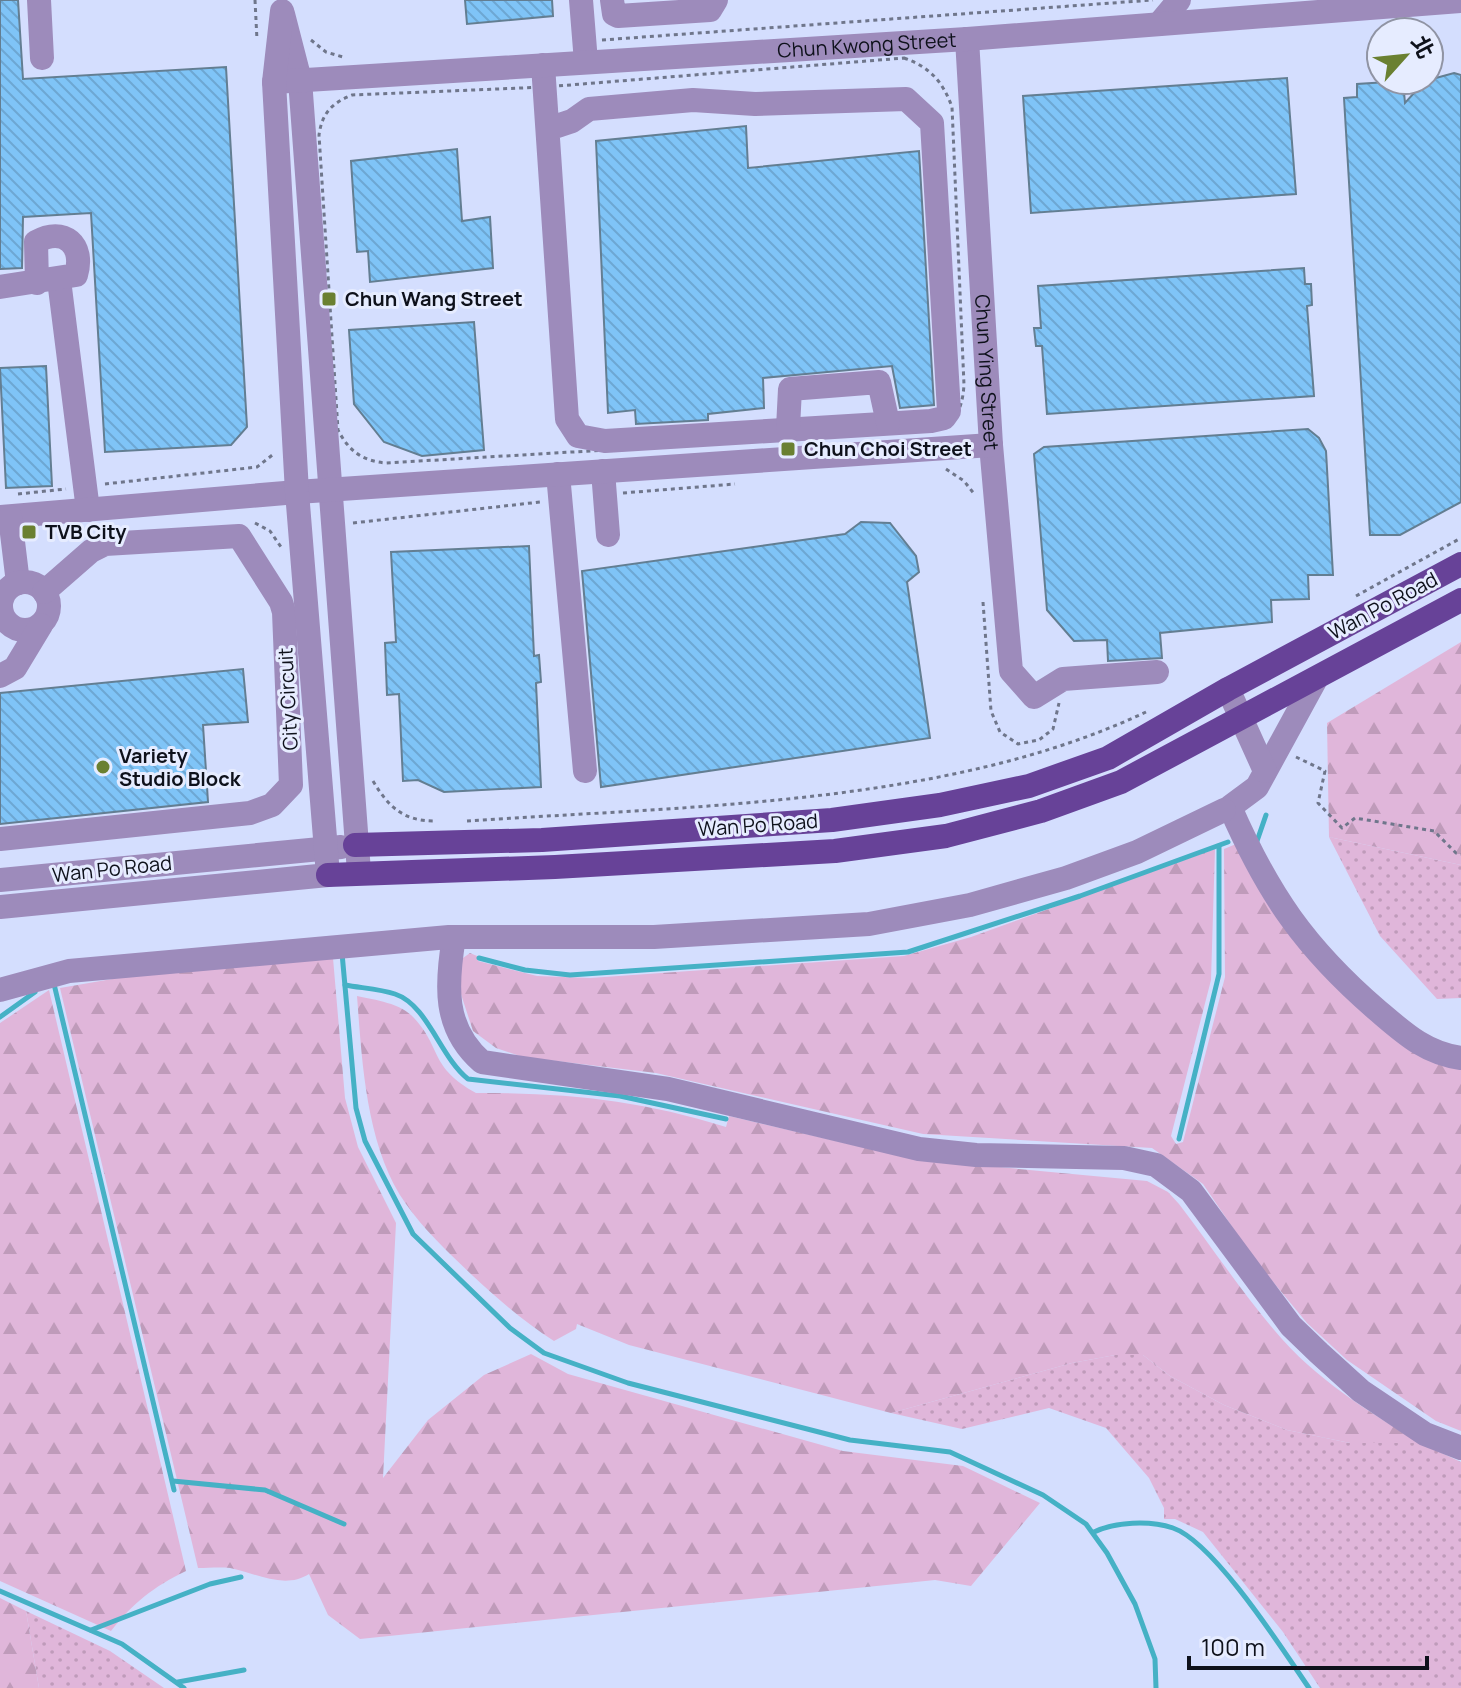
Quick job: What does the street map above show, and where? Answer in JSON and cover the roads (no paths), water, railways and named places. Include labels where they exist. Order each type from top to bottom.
[{"type":"main road","name":"Wan Po Road","points":[[355,845],[572,838],[832,820],[940,805],[1029,786],[1108,758],[1228,689],[1461,564]]},
{"type":"main road","name":"Wan Po Road","points":[[328,875],[555,867],[819,852],[946,836],[1041,811],[1121,782],[1243,720],[1461,600]]},
{"type":"street","points":[[39,0],[42,58]]},
{"type":"street","points":[[581,0],[585,52]]},
{"type":"street","points":[[612,0],[614,14],[618,16],[694,33],[716,0]]},
{"type":"street","points":[[1157,12],[1179,0]]},
{"type":"street","name":"Chun Kwong Street","points":[[274,82],[543,65],[585,52],[694,33],[967,39],[1157,12],[1461,1]]},
{"type":"street","points":[[282,6],[300,80],[359,872]]},
{"type":"street","points":[[282,6],[274,82],[297,492],[328,875]]},
{"type":"street","name":"Chun Ying Street","points":[[967,39],[991,445],[1009,664],[1015,678],[1034,697],[1063,679],[1157,672]]},
{"type":"street","points":[[543,65],[567,419],[578,436],[605,441],[944,418],[950,404],[932,123],[923,111],[906,99],[755,104],[693,100],[589,109],[572,121],[548,129]]},
{"type":"street","points":[[0,287],[48,282],[87,498]]},
{"type":"street","points":[[788,428],[790,389],[879,382],[888,423]]},
{"type":"street","points":[[41,625],[25,630],[8,624],[1,608],[8,587],[8,509],[87,498],[297,492],[558,474],[604,483],[991,445]]},
{"type":"street","points":[[558,474],[585,771]]},
{"type":"street","points":[[604,483],[608,535]]},
{"type":"street","name":"City Circuit","points":[[0,839],[250,813],[272,805],[291,785],[284,612],[281,602],[239,536],[105,544],[91,551],[44,592]]},
{"type":"street","points":[[0,676],[15,668],[49,609],[44,592],[33,583],[8,587]]},
{"type":"street","points":[[1316,679],[1257,787],[1230,807],[1249,851],[1278,902],[1306,942],[1343,981],[1411,1038],[1431,1052],[1461,1058]]},
{"type":"street","points":[[1228,689],[1265,771]]},
{"type":"street","points":[[0,990],[69,971],[454,937],[654,937],[869,924],[970,905],[1066,878],[1137,852],[1224,810]]},
{"type":"street","name":"Wan Po Road","points":[[0,880],[355,845]]},
{"type":"street","name":"Wan Po Road","points":[[0,907],[328,875]]},
{"type":"street","points":[[454,937],[448,973],[448,1005],[468,1050],[482,1062],[668,1089],[919,1149],[976,1155],[1124,1158],[1156,1165],[1191,1191],[1282,1314],[1319,1353],[1361,1391],[1425,1434],[1461,1448]]},
{"type":"street","points":[[0,1003],[33,981]]},
{"type":"waterway","points":[[1257,841],[1266,815]]},
{"type":"waterway","points":[[479,958],[525,970],[570,975],[908,952],[1080,896],[1228,842]]},
{"type":"waterway","points":[[1179,1139],[1219,974],[1219,846]]},
{"type":"waterway","points":[[342,953],[356,1108],[365,1141],[413,1234],[510,1328],[544,1353],[628,1383],[850,1440],[950,1452],[1043,1495],[1086,1524],[1107,1553],[1135,1604],[1155,1659],[1156,1688]]},
{"type":"waterway","points":[[54,984],[174,1490]]},
{"type":"waterway","points":[[345,985],[389,992],[406,1000],[425,1020],[449,1058],[468,1079],[620,1096],[726,1119]]},
{"type":"waterway","points":[[0,1017],[35,992]]},
{"type":"waterway","points":[[173,1481],[265,1490],[344,1524]]},
{"type":"waterway","points":[[1094,1532],[1122,1524],[1143,1523],[1164,1525],[1190,1537],[1247,1599],[1309,1688]]},
{"type":"waterway","points":[[91,1630],[210,1584],[241,1577]]},
{"type":"waterway","points":[[0,1591],[122,1644],[184,1688]]},
{"type":"waterway","points":[[178,1682],[244,1670]]},
{"type":"place","name":"Chun Wang Street","points":[[329,299]]},
{"type":"place","name":"Chun Choi Street","points":[[788,449]]},
{"type":"place","name":"TVB City","points":[[29,532]]},
{"type":"place","name":"Variety Studio Block","points":[[103,767]]}]
